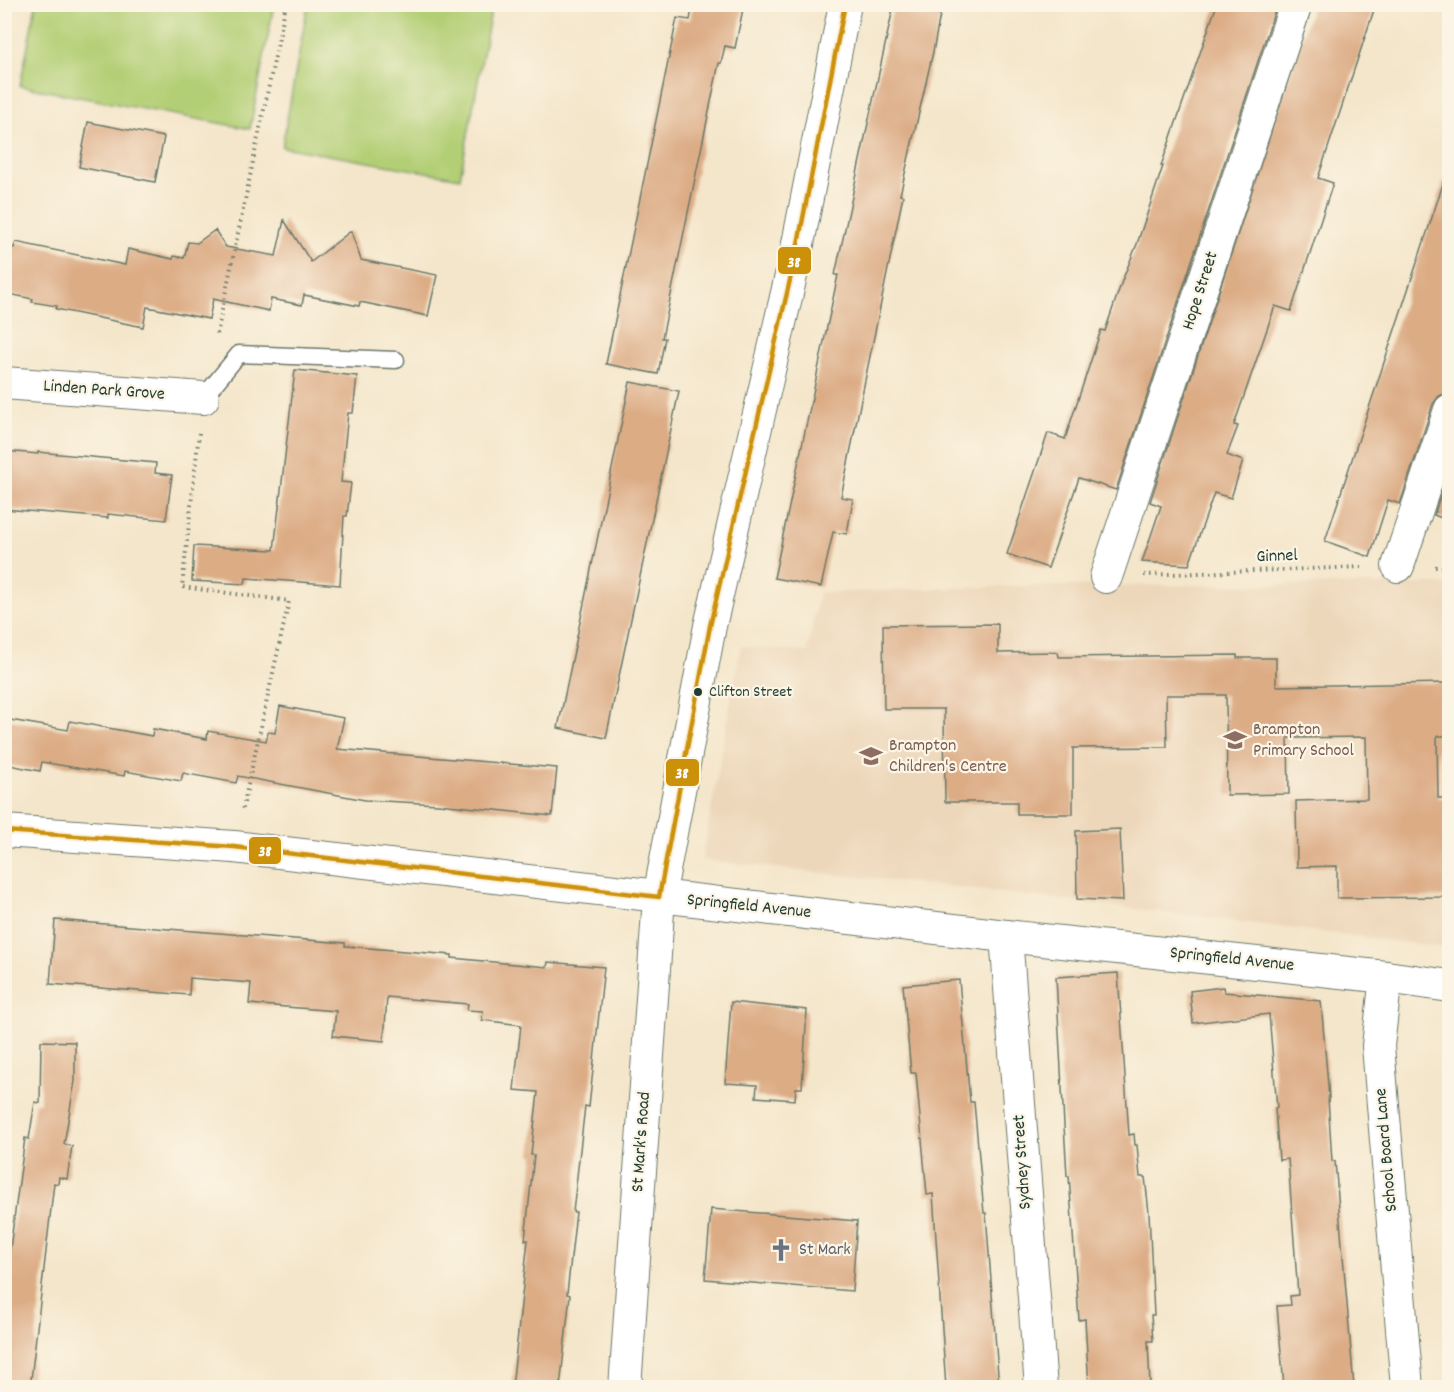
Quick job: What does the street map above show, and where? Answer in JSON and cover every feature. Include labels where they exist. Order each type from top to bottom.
[{"type":"street","points":[[659,897],[710,626],[796,254],[845,4]]},
{"type":"street","name":"Hope Street","points":[[1106,577],[1296,4]]},
{"type":"street","name":"Linden Park Grove","points":[[4,383],[203,398]]},
{"type":"street","points":[[1398,566],[1449,410]]},
{"type":"street","name":"Springfield Avenue","points":[[6,840],[234,848],[1006,936],[1386,976]]},
{"type":"street","name":"St Mark's Road","points":[[625,1388],[659,897]]},
{"type":"street","name":"Sydney Street","points":[[1006,936],[1041,1388]]},
{"type":"street","points":[[1386,976],[1449,986]]},
{"type":"street","name":"School Board Lane","points":[[1386,976],[1378,1046],[1407,1388]]},
{"type":"lane","points":[[203,398],[239,354],[396,360]]},
{"type":"path","points":[[215,342],[286,4]]},
{"type":"path","points":[[203,398],[182,587],[289,601],[234,848]]},
{"type":"path","name":"Ginnel","points":[[1106,577],[1398,566],[1449,567]]},
{"type":"shaded area","name":"Brampton Primary School","points":[[1449,584],[1449,948],[1023,895],[702,860],[741,646],[807,652],[819,593],[1018,586]]},
{"type":"green space","points":[[36,4],[274,5],[250,129],[20,86]]},
{"type":"green space","points":[[308,4],[492,5],[460,178],[282,147]]},
{"type":"building","points":[[693,4],[744,4],[735,48],[725,46],[721,63],[719,63],[662,338],[665,338],[658,374],[606,364],[677,18],[690,20]]},
{"type":"building","points":[[894,4],[942,4],[900,195],[903,196],[841,497],[853,499],[847,534],[833,532],[821,587],[774,578],[838,275],[835,275]]},
{"type":"building","points":[[1217,4],[1277,4],[1116,490],[1079,478],[1048,568],[1007,554],[1048,433],[1065,439],[1101,330],[1105,331],[1137,244],[1163,166],[1161,166]]},
{"type":"building","points":[[1313,4],[1376,4],[1318,178],[1333,183],[1291,311],[1275,306],[1234,425],[1238,426],[1227,455],[1243,461],[1231,498],[1214,493],[1189,565],[1142,562],[1161,506],[1150,502]]},
{"type":"building","points":[[88,122],[164,137],[155,182],[79,167]]},
{"type":"building","points":[[1444,181],[1449,182],[1449,392],[1439,396],[1433,404],[1400,504],[1388,500],[1370,557],[1325,541]]},
{"type":"building","points":[[284,220],[311,262],[351,231],[361,260],[437,275],[428,316],[360,302],[359,306],[304,295],[302,305],[271,299],[269,311],[213,299],[209,319],[147,307],[143,327],[56,309],[57,306],[32,302],[33,299],[4,293],[4,246],[14,248],[16,242],[125,265],[128,249],[173,259],[174,256],[184,258],[188,242],[197,243],[215,230],[226,247],[276,256]]},
{"type":"building","points":[[295,370],[357,376],[353,413],[348,413],[341,482],[351,483],[347,516],[344,516],[340,585],[246,578],[245,584],[192,581],[194,546],[274,550]]},
{"type":"building","points":[[630,382],[679,391],[606,738],[558,728]]},
{"type":"building","points":[[4,451],[156,463],[155,473],[172,475],[166,520],[108,514],[108,518],[4,509]]},
{"type":"building","points":[[1449,468],[1449,521],[1434,515]]},
{"type":"building","points":[[998,624],[998,653],[1058,652],[1059,657],[1237,655],[1237,658],[1276,658],[1276,686],[1449,683],[1449,736],[1437,736],[1438,798],[1449,798],[1449,897],[1337,898],[1337,866],[1297,867],[1296,801],[1367,799],[1366,737],[1288,738],[1289,794],[1227,795],[1226,695],[1166,695],[1167,747],[1073,748],[1073,814],[1017,814],[1017,802],[945,802],[944,709],[884,709],[883,625]]},
{"type":"building","points":[[280,706],[344,718],[337,749],[557,768],[552,816],[438,804],[365,800],[238,776],[236,783],[183,773],[181,781],[125,771],[124,776],[42,762],[40,771],[4,764],[4,719],[68,730],[70,721],[152,736],[153,729],[207,739],[208,731],[266,741],[268,732],[275,733]]},
{"type":"building","points":[[1120,829],[1123,901],[1077,899],[1076,831]]},
{"type":"building","points":[[55,920],[345,943],[345,946],[452,955],[452,958],[547,967],[548,962],[604,967],[589,1107],[585,1106],[573,1212],[576,1212],[567,1294],[570,1295],[560,1388],[512,1388],[528,1240],[525,1240],[538,1092],[514,1090],[521,1025],[482,1020],[483,1011],[467,1010],[468,1004],[387,997],[384,1041],[333,1036],[336,1011],[249,1004],[251,983],[190,978],[189,995],[50,984]]},
{"type":"building","points":[[1118,973],[1129,1135],[1134,1134],[1135,1145],[1137,1145],[1140,1177],[1145,1177],[1149,1213],[1154,1315],[1151,1315],[1153,1341],[1148,1341],[1150,1386],[1089,1388],[1085,1319],[1079,1320],[1069,1176],[1067,1176],[1056,977]]},
{"type":"building","points":[[959,980],[970,1102],[974,1102],[984,1213],[986,1213],[999,1388],[946,1388],[933,1194],[927,1195],[916,1073],[911,1073],[903,985]]},
{"type":"building","points":[[1223,987],[1224,992],[1321,1001],[1332,1161],[1335,1161],[1354,1387],[1284,1387],[1277,1306],[1291,1305],[1290,1296],[1298,1295],[1288,1159],[1279,1160],[1269,1014],[1193,1023],[1190,991]]},
{"type":"building","points":[[731,1002],[807,1010],[802,1088],[796,1088],[795,1100],[756,1097],[757,1085],[725,1083]]},
{"type":"building","points":[[41,1041],[75,1042],[75,1081],[64,1144],[72,1146],[67,1179],[59,1177],[58,1184],[54,1183],[30,1388],[4,1388],[4,1293],[25,1138],[29,1139],[35,1102],[40,1103]]},
{"type":"building","name":"St Mark","points":[[711,1209],[857,1221],[852,1291],[705,1279]]},
{"type":"transit line","name":"38","points":[[4,831],[234,847],[659,897],[710,626],[796,254],[845,4]]},
{"type":"place","name":"Clifton Street","points":[[698,692]]},
{"type":"place","name":"Brampton Primary School","points":[[1235,740]]},
{"type":"place","name":"Brampton Children's Centre","points":[[871,756]]},
{"type":"place","name":"St Mark","points":[[781,1250]]}]
